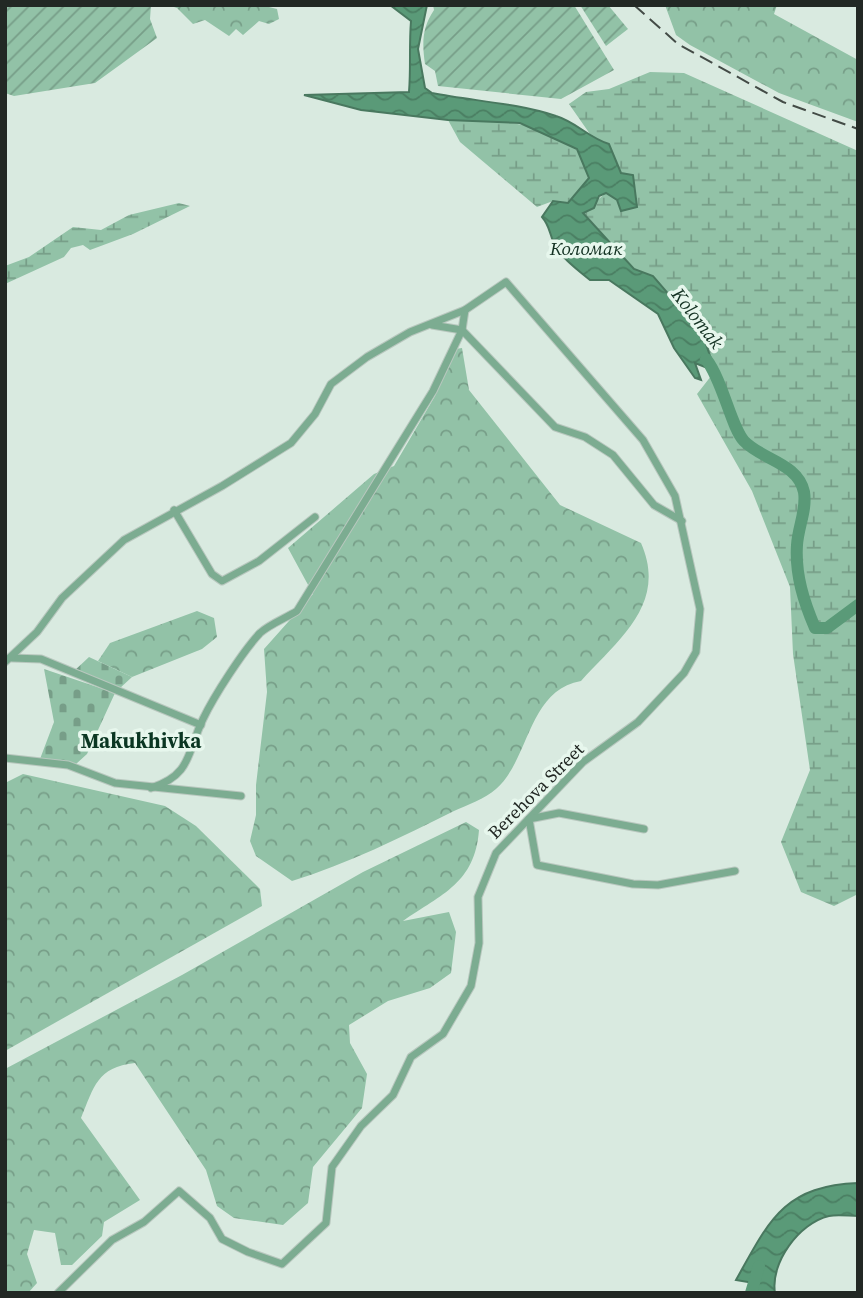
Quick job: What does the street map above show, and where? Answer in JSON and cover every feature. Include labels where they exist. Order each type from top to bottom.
[{"type":"street","name":"Berehova Street","points":[[58,1293],[112,1240],[144,1222],[179,1191],[211,1218],[222,1239],[282,1264],[326,1223],[332,1167],[360,1126],[393,1095],[411,1057],[443,1034],[471,986],[479,943],[478,898],[496,853],[583,762],[645,715],[684,673],[696,652],[700,609],[676,496],[643,440],[506,282],[465,310]]},
{"type":"street","points":[[8,660],[37,632],[62,598],[124,540],[276,454],[306,425],[331,384],[342,375],[410,332],[465,310]]},
{"type":"street","points":[[151,788],[174,779],[183,769],[197,742],[201,725],[219,693],[261,633],[297,611],[433,391],[462,330],[465,310]]},
{"type":"street","points":[[432,325],[462,330],[555,427],[586,437],[613,455],[654,505],[682,522]]},
{"type":"street","points":[[174,510],[214,578],[222,582],[259,561],[314,517]]},
{"type":"street","points":[[8,660],[41,659],[201,725]]},
{"type":"street","points":[[5,758],[68,765],[115,783],[241,796]]},
{"type":"street","points":[[644,829],[559,813],[529,819],[537,865],[633,884],[658,885],[735,871]]},
{"type":"green space","points":[[5,5],[151,5],[150,19],[157,38],[95,83],[14,96],[5,93]]},
{"type":"green space","points":[[168,5],[261,5],[277,9],[279,19],[269,24],[259,21],[243,35],[236,29],[229,36],[205,20],[193,24],[177,8]]},
{"type":"green space","points":[[433,5],[574,5],[614,70],[561,99],[438,86],[435,71],[425,64],[423,49],[425,29],[434,10]]},
{"type":"green space","points":[[580,5],[608,5],[628,29],[606,46]]},
{"type":"green space","points":[[665,5],[777,5],[774,14],[858,60],[858,122],[779,93],[690,45],[676,35]]},
{"type":"green space","points":[[650,72],[684,73],[858,151],[858,894],[834,906],[801,892],[781,842],[810,770],[793,654],[790,587],[752,491],[697,394],[715,371],[708,348],[653,276],[634,269],[583,212],[606,193],[617,200],[632,175],[621,174],[609,144],[592,137],[569,104],[586,92],[609,89]]},
{"type":"green space","points":[[448,120],[498,122],[547,131],[575,148],[589,178],[568,203],[553,201],[537,207],[460,142]]},
{"type":"green space","points":[[179,203],[190,206],[133,234],[90,250],[83,245],[71,248],[64,257],[5,284],[5,266],[29,257],[73,227],[101,230],[129,215]]},
{"type":"green space","points":[[462,348],[469,390],[560,505],[641,543],[648,565],[644,603],[623,635],[581,681],[564,687],[550,697],[531,727],[507,776],[492,793],[374,849],[292,881],[256,856],[250,841],[256,815],[256,785],[267,692],[264,649],[313,594],[288,548],[374,474],[394,466],[435,396],[449,350]]},
{"type":"green space","points":[[197,611],[214,618],[217,637],[202,649],[132,677],[98,661],[110,643]]},
{"type":"green space","points":[[89,657],[132,677],[119,689],[73,672]]},
{"type":"green space","points":[[44,669],[115,693],[87,754],[76,764],[40,759],[54,722]]},
{"type":"green space","points":[[23,774],[165,806],[196,826],[260,889],[262,906],[5,1051],[5,783]]},
{"type":"green space","points":[[466,822],[479,830],[471,863],[454,885],[403,921],[449,912],[456,932],[451,973],[430,988],[388,1001],[349,1025],[350,1043],[367,1074],[362,1108],[313,1167],[308,1203],[283,1225],[234,1218],[217,1206],[206,1170],[135,1063],[122,1065],[112,1069],[99,1080],[81,1118],[140,1200],[104,1222],[102,1236],[72,1265],[61,1265],[55,1233],[34,1230],[27,1254],[37,1283],[28,1293],[5,1293],[5,1069],[182,975],[363,872]]},
{"type":"water","name":"Коломак","points":[[390,5],[427,5],[418,49],[425,88],[432,93],[541,112],[563,119],[609,144],[621,173],[633,175],[637,207],[621,211],[617,200],[606,193],[599,196],[594,208],[583,213],[634,269],[653,276],[672,298],[706,344],[715,371],[695,363],[701,380],[695,378],[674,348],[658,314],[609,280],[590,280],[557,248],[542,217],[553,201],[568,203],[589,178],[577,149],[520,123],[448,120],[361,110],[304,95],[409,92],[411,21]]},
{"type":"water","points":[[858,1183],[858,1216],[829,1216],[818,1220],[797,1236],[777,1269],[775,1293],[751,1293],[754,1283],[736,1280],[758,1240],[781,1210],[812,1191]]},
{"type":"waterway","name":"Kolomak","points":[[706,359],[744,441],[787,468],[800,482],[805,499],[797,545],[797,567],[815,628],[827,628],[858,605]]},
{"type":"waterway","name":"Kolomak","points":[[751,1293],[759,1266]]},
{"type":"railway","points":[[634,5],[678,44],[783,102],[858,129]]},
{"type":"district","name":"Makukhivka","points":[[141,741]]}]
